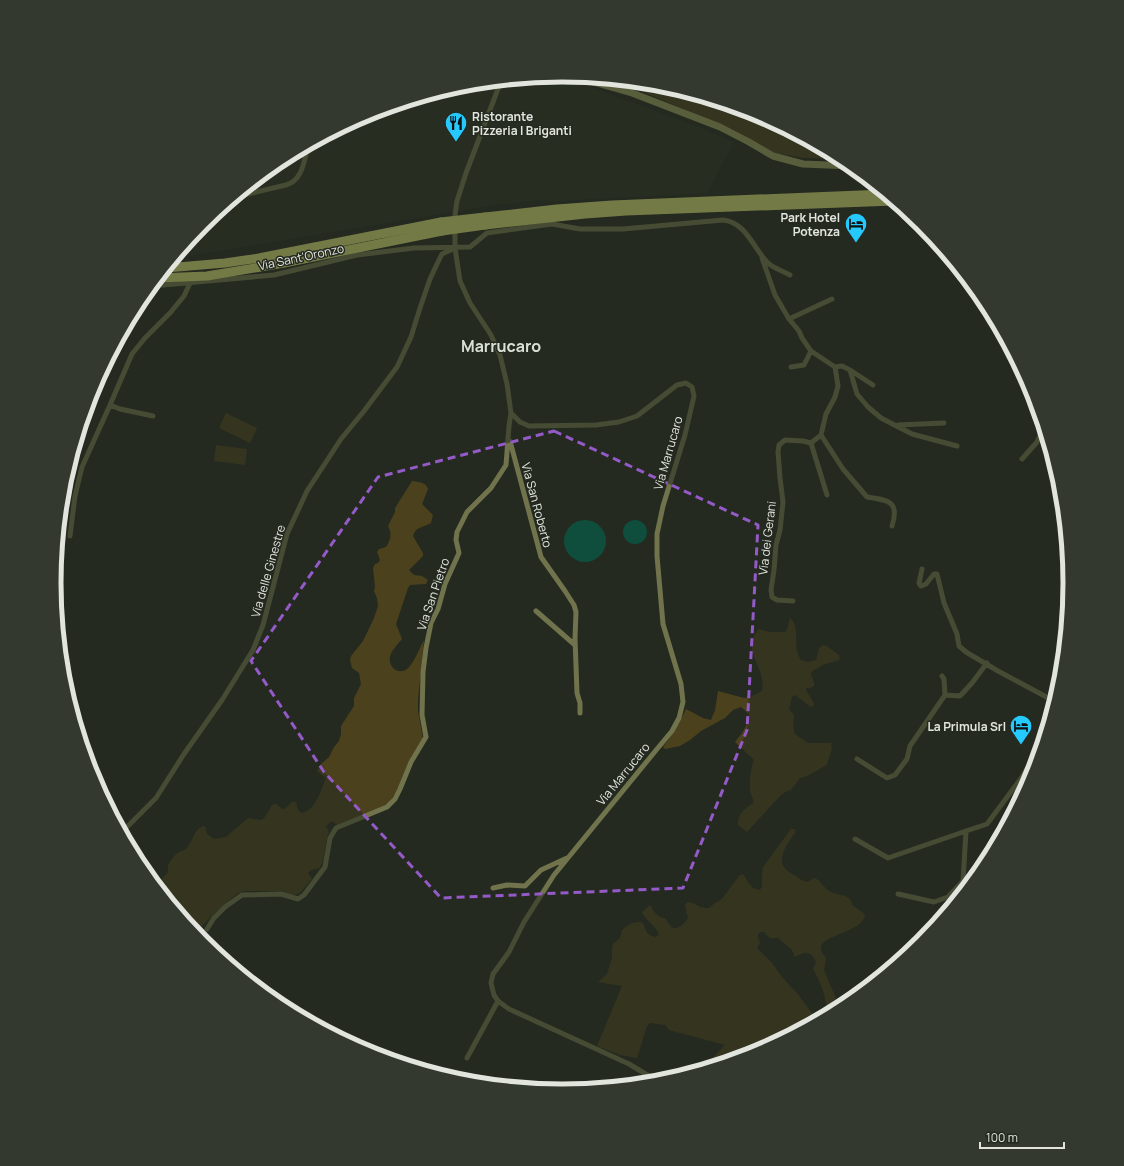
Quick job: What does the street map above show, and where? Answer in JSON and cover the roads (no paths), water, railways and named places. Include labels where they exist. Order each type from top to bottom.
[{"type":"highway","points":[[174,267],[225,263],[259,258],[557,209],[612,205],[877,194]]},
{"type":"highway","points":[[485,221],[626,211],[886,201]]},
{"type":"highway","points":[[165,278],[207,276],[284,263],[441,227]]},
{"type":"street","points":[[598,83],[632,93],[720,127],[773,156],[803,164],[839,166]]},
{"type":"street","points":[[499,86],[457,201],[455,215],[455,248],[460,281],[470,303],[491,335],[500,355],[510,396],[512,413]]},
{"type":"street","points":[[247,194],[294,182],[300,175],[306,153]]},
{"type":"street","points":[[455,248],[470,247],[487,233],[552,224],[580,229],[623,229],[723,220],[731,221],[738,225],[748,236],[761,256],[769,264],[790,275]]},
{"type":"street","name":"Via Sant'Oronzo","points":[[160,285],[274,275],[357,255],[394,250],[414,248],[455,248]]},
{"type":"street","name":"Via delle Ginestre","points":[[126,828],[156,798],[184,754],[222,700],[253,650],[265,619],[287,534],[307,491],[341,439],[397,367],[411,337],[436,264],[442,254],[455,248]]},
{"type":"street","points":[[761,256],[775,295],[802,338],[811,351],[835,368],[838,386],[835,397],[826,414],[821,435],[811,443],[827,495]]},
{"type":"street","points":[[70,536],[75,496],[82,467],[132,354],[184,296],[190,283]]},
{"type":"street","points":[[790,319],[832,299]]},
{"type":"street","points":[[791,367],[804,365],[811,351]]},
{"type":"street","points":[[835,368],[842,366],[873,385]]},
{"type":"street","points":[[850,370],[857,394],[868,407],[881,418],[912,434],[957,446]]},
{"type":"street","name":"Via Marrucaro","points":[[498,1001],[491,983],[493,974],[515,941],[524,922],[554,875],[672,730],[679,718],[683,702],[681,684],[661,617],[657,548],[663,506],[685,435],[694,396],[692,387],[686,383],[677,385],[637,416],[619,422],[596,425],[530,426],[520,422],[512,413]]},
{"type":"street","points":[[110,405],[120,409],[153,416]]},
{"type":"street","name":"Via San Pietro","points":[[207,929],[214,918],[225,907],[242,895],[281,894],[298,899],[304,895],[325,867],[330,838],[336,828],[387,807],[395,799],[406,777],[411,762],[426,737],[422,715],[423,672],[426,648],[431,623],[438,610],[445,584],[459,553],[456,540],[457,532],[467,512],[492,488],[506,465],[508,436],[512,413]]},
{"type":"street","points":[[897,426],[944,423]]},
{"type":"street","points":[[821,435],[843,469],[867,497],[885,500],[892,504],[895,509],[892,526]]},
{"type":"street","name":"Via San Roberto","points":[[508,436],[541,557],[574,605],[576,612],[575,644],[577,693],[580,703],[580,712]]},
{"type":"street","points":[[1022,459],[1037,442],[1040,436]]},
{"type":"street","name":"Via dei Gerani","points":[[793,601],[777,600],[772,596],[770,590],[783,502],[780,486],[778,452],[779,445],[785,440],[811,443]]},
{"type":"street","points":[[922,569],[919,583],[921,586],[926,584],[935,573],[937,574],[944,603],[957,634],[959,646],[966,652],[987,663],[998,671],[1049,698]]},
{"type":"street","points":[[536,611],[575,644]]},
{"type":"street","points":[[945,695],[960,696],[987,663]]},
{"type":"street","points":[[856,759],[887,778],[895,775],[907,759],[910,746],[945,695],[944,679],[942,676]]},
{"type":"street","points":[[855,839],[888,858],[987,824],[1022,778],[1027,768]]},
{"type":"street","points":[[898,894],[934,902],[948,897],[963,882],[966,831]]},
{"type":"street","name":"Via Marrucaro","points":[[493,888],[507,885],[524,886],[541,870],[568,858]]},
{"type":"street","points":[[467,1058],[498,1001],[509,1009],[629,1064],[649,1076]]},
{"type":"place","name":"Ristorante Pizzeria I Briganti","points":[[456,142]]},
{"type":"place","name":"Park Hotel Potenza","points":[[856,244]]},
{"type":"place","name":"La Primula Srl","points":[[1021,746]]},
{"type":"district","name":"Marrucaro","points":[[501,346]]}]
